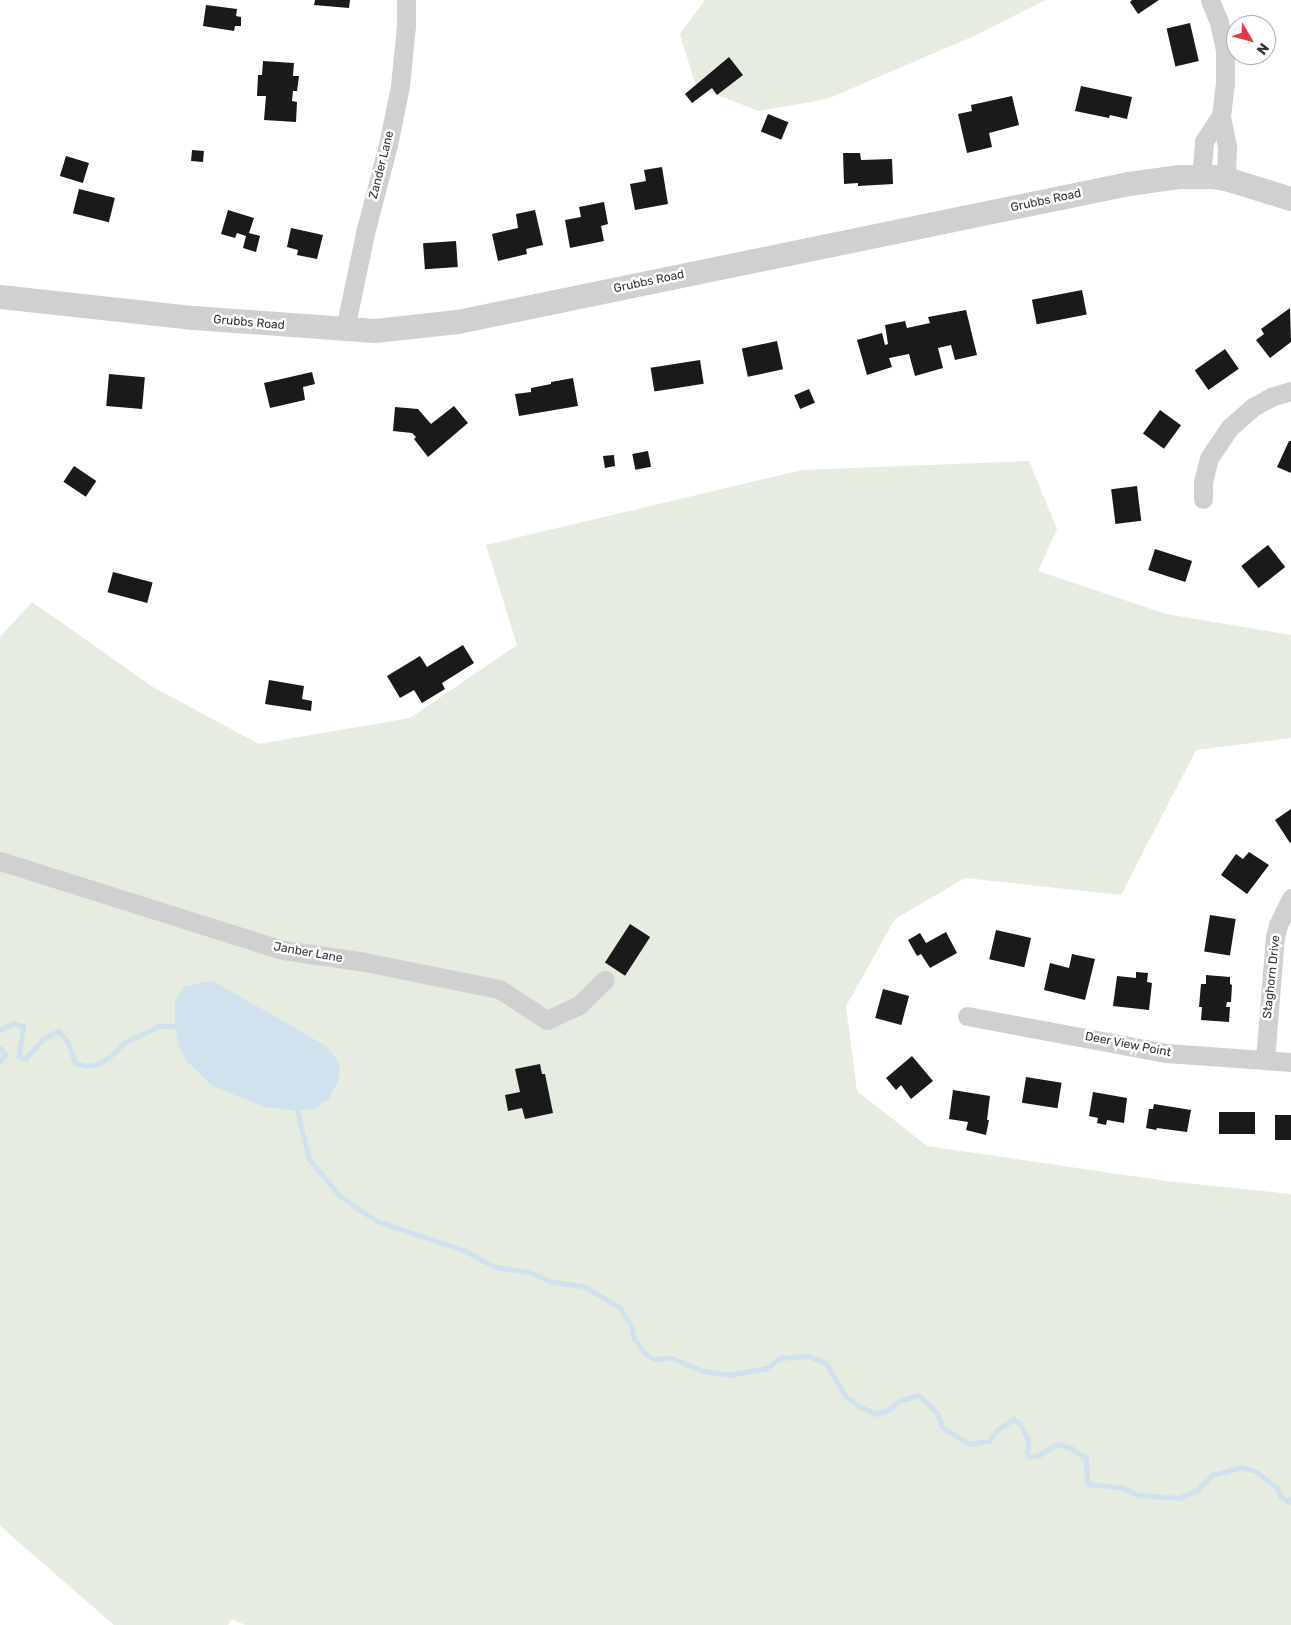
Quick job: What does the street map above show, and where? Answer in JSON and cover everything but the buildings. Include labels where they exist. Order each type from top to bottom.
[{"type":"street","name":"Zander Lane","points":[[345,329],[365,233],[388,145],[400,86],[406,0]]},
{"type":"street","points":[[1210,0],[1219,22],[1225,51],[1222,116],[1227,147],[1226,178]]},
{"type":"street","points":[[1201,176],[1204,141],[1222,116]]},
{"type":"street","name":"Grubbs Road","points":[[0,297],[194,318],[375,331],[458,322],[1129,184],[1201,176],[1226,178],[1291,199]]},
{"type":"street","points":[[1203,499],[1203,482],[1209,458],[1228,428],[1253,407],[1271,397],[1291,391]]},
{"type":"street","name":"Janber Lane","points":[[0,861],[283,950],[366,962],[499,989],[547,1020],[579,1005],[605,980]]},
{"type":"street","name":"Staghorn Drive","points":[[1265,1060],[1275,937],[1278,925],[1291,898]]},
{"type":"street","name":"Deer View Point","points":[[967,1016],[1166,1053],[1291,1062]]},
{"type":"shaded area","points":[[705,0],[1045,0],[974,36],[827,99],[759,111],[696,87],[680,34]]},
{"type":"shaded area","points":[[1029,461],[1057,529],[1038,571],[1166,614],[1291,635],[1291,738],[1196,750],[1121,895],[965,878],[895,919],[846,1006],[857,1091],[927,1146],[1166,1181],[1291,1194],[1291,1625],[245,1625],[232,1619],[228,1625],[114,1625],[0,1526],[0,637],[32,602],[153,687],[259,744],[410,718],[517,645],[486,545],[802,470]]},
{"type":"water","points":[[213,981],[326,1046],[340,1064],[338,1081],[329,1099],[315,1108],[298,1111],[265,1107],[212,1086],[187,1061],[179,1047],[175,1026],[175,1002],[185,986]]},
{"type":"waterway","points":[[0,1030],[13,1023],[23,1026],[19,1056],[25,1059],[43,1039],[58,1031],[68,1042],[75,1063],[86,1066],[96,1065],[108,1058],[125,1042],[159,1026],[181,1026]]},
{"type":"waterway","points":[[0,1048],[5,1055],[0,1061]]},
{"type":"waterway","points":[[296,1107],[309,1159],[339,1195],[355,1207],[377,1221],[463,1250],[495,1267],[529,1272],[552,1282],[584,1286],[620,1308],[631,1325],[634,1339],[645,1353],[653,1359],[672,1358],[703,1371],[730,1375],[767,1368],[780,1358],[808,1356],[826,1363],[846,1397],[859,1406],[876,1414],[890,1409],[899,1401],[918,1395],[937,1413],[942,1427],[969,1444],[989,1441],[996,1431],[1013,1419],[1021,1425],[1028,1440],[1027,1453],[1030,1457],[1039,1455],[1057,1444],[1071,1448],[1086,1458],[1087,1484],[1123,1488],[1138,1495],[1179,1498],[1197,1490],[1212,1475],[1241,1467],[1257,1472],[1277,1488],[1280,1496],[1289,1502],[1291,1499]]}]
